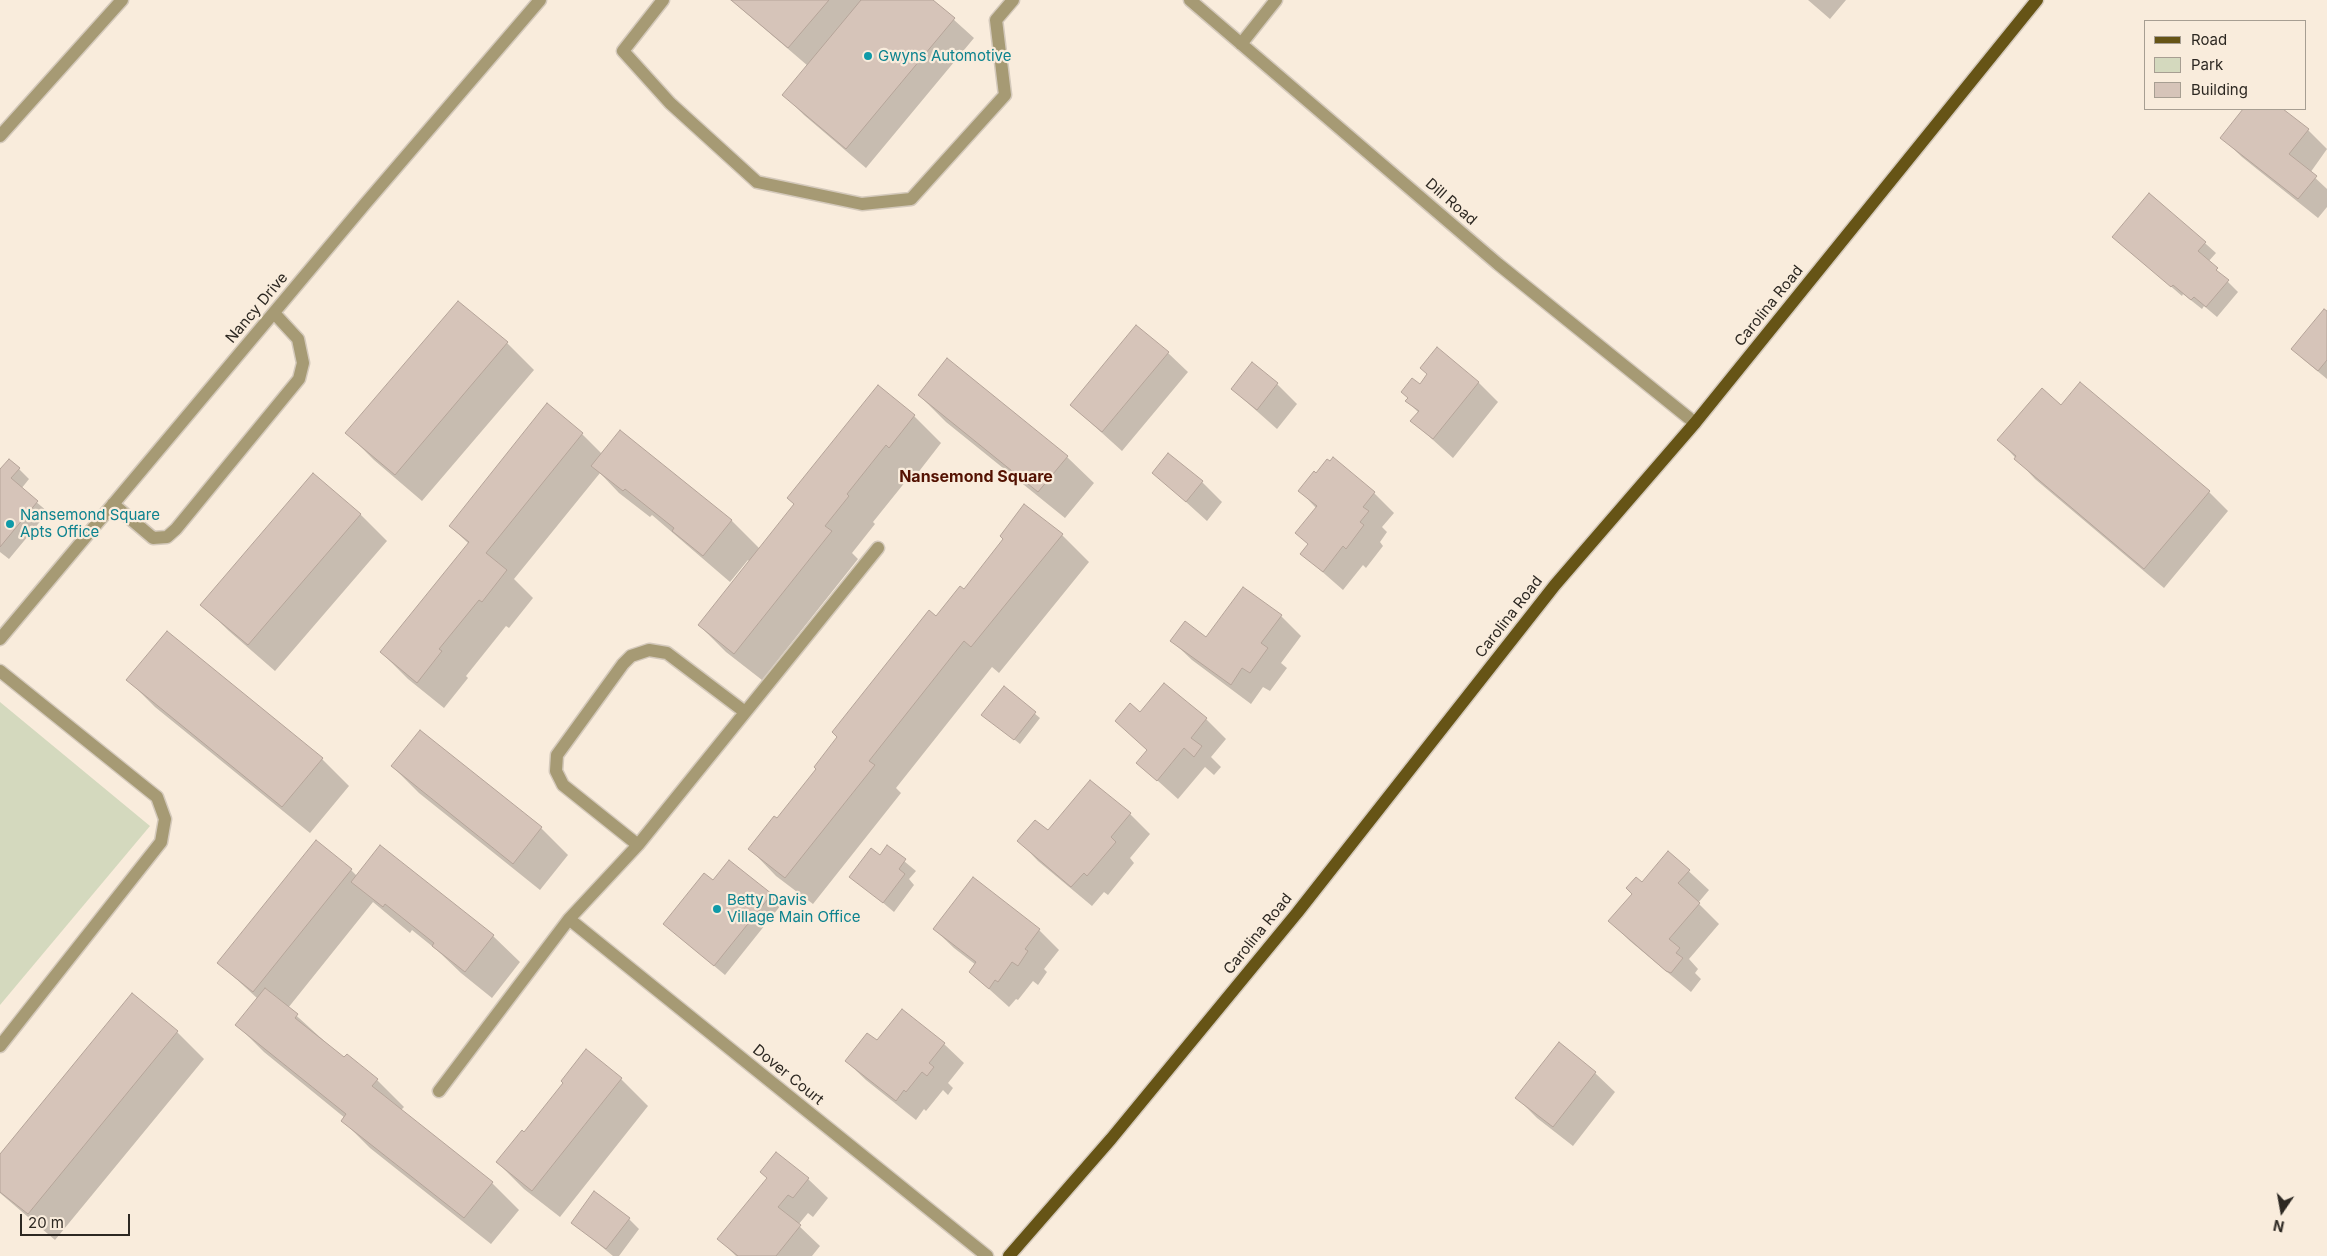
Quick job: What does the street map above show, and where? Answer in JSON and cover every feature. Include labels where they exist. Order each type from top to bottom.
[{"type":"main road","name":"Carolina Road","points":[[1009,1256],[1111,1139],[1297,913],[1555,585],[1695,422],[2037,0]]},
{"type":"street","points":[[0,136],[122,0]]},
{"type":"street","name":"Nancy Drive","points":[[0,639],[540,0]]},
{"type":"street","points":[[663,0],[623,51],[670,103],[757,182],[862,204],[911,199],[1005,95],[996,20],[1013,0]]},
{"type":"street","name":"Dill Road","points":[[1190,0],[1498,264],[1695,422]]},
{"type":"street","points":[[1241,44],[1276,0]]},
{"type":"street","points":[[113,504],[153,538],[167,537],[176,529],[299,379],[303,363],[298,339],[274,313]]},
{"type":"street","points":[[439,1091],[569,919],[638,845],[878,548]]},
{"type":"street","points":[[638,845],[563,785],[556,771],[557,755],[623,664],[631,656],[649,650],[667,653],[745,712]]},
{"type":"street","points":[[0,671],[157,797],[165,819],[161,842],[0,1046]]},
{"type":"street","name":"Dover Court","points":[[569,919],[987,1256]]},
{"type":"green space","points":[[0,702],[150,826],[0,1005]]},
{"type":"building","points":[[731,0],[829,0],[788,48]]},
{"type":"building","name":"Gwyns Automotive","points":[[861,0],[933,0],[955,18],[846,149],[782,95]]},
{"type":"building","points":[[2242,110],[2284,110],[2309,129],[2289,154],[2317,176],[2298,199],[2220,138]]},
{"type":"building","points":[[2149,193],[2206,242],[2198,251],[2218,268],[2216,270],[2229,280],[2206,307],[2194,297],[2191,300],[2173,285],[2171,287],[2112,237]]},
{"type":"building","points":[[458,301],[508,342],[395,475],[345,433]]},
{"type":"building","points":[[2324,309],[2327,311],[2327,360],[2318,371],[2291,349]]},
{"type":"building","points":[[1136,325],[1169,352],[1102,432],[1070,405]]},
{"type":"building","points":[[1437,347],[1479,382],[1433,439],[1410,421],[1419,411],[1405,401],[1408,398],[1401,392],[1412,378],[1420,384],[1427,374],[1420,368]]},
{"type":"building","points":[[947,358],[1068,456],[1038,492],[918,395]]},
{"type":"building","points":[[1252,362],[1278,383],[1257,410],[1231,389]]},
{"type":"building","points":[[2080,382],[2210,491],[2144,569],[2014,459],[2016,456],[1997,440],[2042,388],[2061,405]]},
{"type":"building","points":[[878,385],[915,415],[889,448],[886,445],[847,494],[849,496],[825,526],[832,531],[734,654],[698,625],[794,504],[787,498]]},
{"type":"building","points":[[547,403],[583,433],[486,553],[507,570],[482,602],[479,600],[439,649],[442,651],[417,683],[380,652],[469,542],[449,526]]},
{"type":"building","points":[[620,430],[732,520],[703,556],[672,531],[674,528],[625,489],[623,491],[591,466]]},
{"type":"building","points":[[1168,453],[1203,481],[1186,502],[1152,473]]},
{"type":"building","points":[[1333,457],[1375,492],[1363,507],[1369,511],[1360,522],[1364,525],[1346,549],[1343,546],[1323,572],[1300,554],[1308,544],[1295,533],[1317,506],[1298,491],[1314,471],[1316,473],[1327,459],[1330,461]]},
{"type":"building","name":"Nansemond Square Apts Office","points":[[9,459],[20,468],[11,478],[38,501],[0,547],[0,469]]},
{"type":"building","points":[[313,473],[361,514],[248,645],[200,605]]},
{"type":"building","points":[[1024,504],[1063,534],[971,647],[964,641],[869,761],[875,765],[785,878],[748,849],[774,816],[777,818],[816,769],[814,767],[837,737],[832,732],[929,610],[936,616],[960,586],[964,589],[1003,539],[1000,536]]},
{"type":"building","points":[[1243,587],[1282,615],[1261,643],[1268,648],[1250,673],[1242,668],[1231,685],[1170,641],[1185,621],[1206,637]]},
{"type":"building","points":[[167,631],[323,758],[282,807],[126,680]]},
{"type":"building","points":[[1164,683],[1207,718],[1191,738],[1202,746],[1194,757],[1184,748],[1157,781],[1136,763],[1147,750],[1115,721],[1130,703],[1140,712]]},
{"type":"building","points":[[1004,686],[1036,712],[1014,740],[981,715]]},
{"type":"building","points":[[420,730],[542,827],[513,864],[391,766]]},
{"type":"building","points":[[1090,780],[1131,813],[1111,837],[1116,842],[1087,876],[1084,873],[1071,887],[1017,841],[1035,820],[1048,830]]},
{"type":"building","points":[[316,840],[352,869],[253,992],[217,963]]},
{"type":"building","points":[[380,845],[494,935],[465,972],[432,946],[434,943],[385,904],[383,907],[351,882]]},
{"type":"building","points":[[887,845],[906,859],[899,869],[905,874],[883,903],[849,877],[871,848],[880,855]]},
{"type":"building","points":[[1668,851],[1690,870],[1678,883],[1700,903],[1669,939],[1680,948],[1676,953],[1683,958],[1671,973],[1666,971],[1608,921],[1632,894],[1626,888],[1636,877],[1642,882]]},
{"type":"building","name":"Betty Davis Village Main Office","points":[[729,860],[772,894],[714,966],[663,924],[704,873],[713,880]]},
{"type":"building","points":[[973,877],[1040,929],[1025,949],[1028,951],[1018,966],[1012,962],[998,982],[995,980],[989,989],[969,972],[976,962],[933,929]]},
{"type":"building","points":[[265,988],[298,1014],[295,1018],[344,1057],[347,1054],[378,1079],[372,1086],[493,1182],[464,1218],[341,1121],[346,1114],[235,1025]]},
{"type":"building","points":[[132,993],[178,1031],[28,1214],[0,1192],[0,1154]]},
{"type":"building","points":[[902,1009],[945,1043],[929,1063],[934,1067],[927,1076],[922,1072],[896,1101],[845,1061],[867,1033],[877,1040]]},
{"type":"building","points":[[1559,1042],[1596,1072],[1553,1127],[1515,1098]]},
{"type":"building","points":[[586,1049],[622,1078],[532,1191],[496,1162],[522,1130],[524,1132],[563,1083],[561,1081]]},
{"type":"building","points":[[776,1152],[809,1178],[793,1198],[788,1195],[778,1207],[801,1225],[776,1256],[738,1256],[717,1239],[767,1178],[760,1172]]},
{"type":"building","points":[[594,1191],[630,1218],[606,1249],[571,1223]]},
{"type":"place","name":"Gwyns Automotive","points":[[868,56]]},
{"type":"place","name":"Nansemond Square Apts Office","points":[[10,524]]},
{"type":"place","name":"Betty Davis Village Main Office","points":[[717,909]]},
{"type":"district","name":"Nansemond Square","points":[[976,477]]}]
